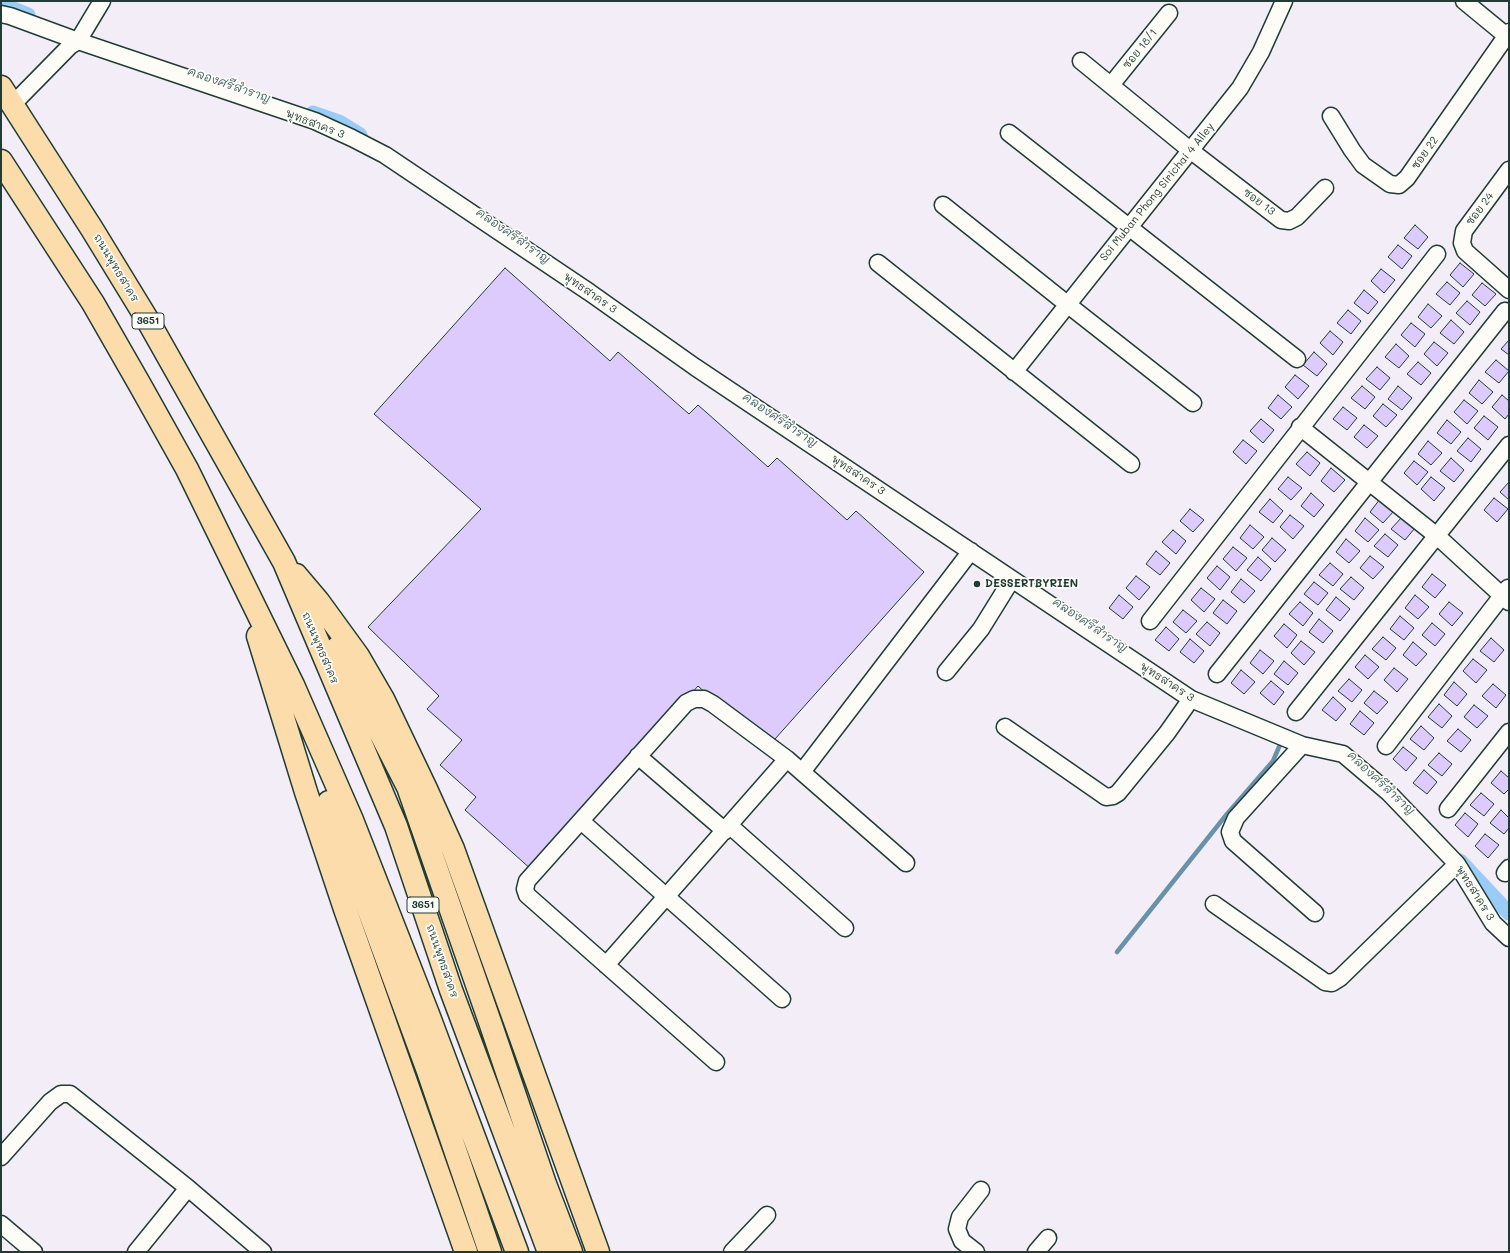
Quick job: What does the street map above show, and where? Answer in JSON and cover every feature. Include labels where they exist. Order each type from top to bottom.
[{"type":"main road","name":"ถนนพุทธสาคร","points":[[1,87],[92,229],[147,319],[284,562],[396,826],[451,990],[550,1252]]},
{"type":"main road","points":[[1,160],[93,303],[140,385],[186,469],[242,579],[293,685],[352,820],[428,1014],[517,1252]]},
{"type":"main road","points":[[284,562],[342,658],[408,787],[545,1184],[571,1252]]},
{"type":"main road","points":[[284,562],[318,601],[358,656],[383,699],[426,789],[453,849],[598,1252]]},
{"type":"main road","points":[[242,579],[324,790],[428,1071],[490,1252]]},
{"type":"main road","points":[[242,579],[251,606],[266,665],[345,908],[466,1252]]},
{"type":"street","name":"Soi Muban Phong Sirichai 4 Alley","points":[[1014,372],[1240,88],[1261,52],[1283,1]]},
{"type":"street","points":[[1464,1],[1508,35]]},
{"type":"street","points":[[13,104],[70,46],[78,40],[99,5]]},
{"type":"street","name":"ซอย 18/1","points":[[1110,85],[1169,13]]},
{"type":"street","name":"พุทธสาคร 3","points":[[1,14],[315,121],[385,155],[583,288],[695,367],[768,414],[1191,699],[1302,745],[1343,754],[1389,793],[1457,864],[1493,923],[1509,938]]},
{"type":"street","name":"ซอย 22","points":[[1331,116],[1363,165],[1390,184],[1399,185],[1407,178],[1508,35]]},
{"type":"street","name":"ซอย 13","points":[[1081,61],[1190,150],[1282,220],[1289,221],[1297,217],[1325,188]]},
{"type":"street","points":[[1009,133],[1128,228],[1297,359]]},
{"type":"street","name":"ซอย 24","points":[[1509,170],[1464,231],[1462,243],[1465,251],[1509,290]]},
{"type":"street","points":[[943,205],[1193,403]]},
{"type":"street","points":[[1150,621],[1300,427],[1437,254]]},
{"type":"street","points":[[878,263],[1131,464]]},
{"type":"street","points":[[1217,674],[1505,311]]},
{"type":"street","points":[[1300,427],[1437,536],[1507,595],[1386,746]]},
{"type":"street","points":[[1296,712],[1509,445]]},
{"type":"street","points":[[802,772],[971,551]]},
{"type":"street","points":[[946,672],[981,629],[1012,579]]},
{"type":"street","points":[[716,1062],[527,895],[524,889],[527,882],[686,703],[694,699],[704,699],[713,704],[787,759],[906,863]]},
{"type":"street","points":[[1005,726],[1106,797],[1113,796],[1118,793],[1167,733],[1191,699]]},
{"type":"street","points":[[1448,809],[1509,732]]},
{"type":"street","points":[[1302,745],[1236,818],[1230,832],[1233,841],[1315,913]]},
{"type":"street","points":[[638,756],[727,828],[845,928]]},
{"type":"street","points":[[606,965],[787,759]]},
{"type":"street","points":[[581,821],[782,999]]},
{"type":"street","points":[[1214,904],[1325,982],[1332,982],[1340,978],[1457,864]]},
{"type":"street","points":[[1,1157],[50,1102],[60,1094],[70,1094],[188,1188],[263,1252]]},
{"type":"street","points":[[136,1252],[188,1188]]},
{"type":"street","points":[[976,1252],[962,1241],[957,1229],[960,1217],[981,1190]]},
{"type":"street","points":[[732,1252],[767,1215]]},
{"type":"street","points":[[1,1224],[34,1252]]},
{"type":"street","points":[[1036,1252],[1048,1238]]},
{"type":"building","points":[[1415,225],[1428,237],[1418,249],[1404,238]]},
{"type":"building","points":[[1398,245],[1412,256],[1402,269],[1388,257]]},
{"type":"building","points":[[1460,263],[1474,274],[1463,287],[1450,275]]},
{"type":"building","points":[[505,268],[610,361],[618,352],[689,414],[698,405],[768,467],[777,458],[847,520],[856,511],[924,572],[767,748],[698,686],[533,871],[465,810],[476,797],[440,765],[462,740],[427,709],[439,696],[368,627],[481,509],[374,414]]},
{"type":"building","points":[[1381,269],[1395,280],[1384,293],[1371,281]]},
{"type":"building","points":[[1447,282],[1460,293],[1450,305],[1436,294]]},
{"type":"building","points":[[1482,283],[1496,294],[1485,306],[1472,295]]},
{"type":"building","points":[[1364,290],[1378,302],[1368,314],[1354,303]]},
{"type":"building","points":[[1467,301],[1480,312],[1470,325],[1456,313]]},
{"type":"building","points":[[1428,304],[1442,316],[1431,328],[1418,317]]},
{"type":"building","points":[[1348,310],[1361,321],[1351,334],[1337,323]]},
{"type":"building","points":[[1451,320],[1464,332],[1454,344],[1440,333]]},
{"type":"building","points":[[1411,323],[1425,334],[1415,347],[1401,335]]},
{"type":"building","points":[[1330,331],[1343,342],[1333,355],[1320,343]]},
{"type":"building","points":[[1509,340],[1509,355],[1501,349]]},
{"type":"building","points":[[1434,342],[1448,353],[1437,366],[1424,354]]},
{"type":"building","points":[[1396,344],[1409,356],[1399,368],[1385,357]]},
{"type":"building","points":[[1314,352],[1327,364],[1317,376],[1303,365]]},
{"type":"building","points":[[1496,360],[1509,371],[1499,383],[1485,372]]},
{"type":"building","points":[[1418,362],[1431,373],[1421,385],[1407,374]]},
{"type":"building","points":[[1377,367],[1390,378],[1380,390],[1366,379]]},
{"type":"building","points":[[1295,375],[1309,386],[1298,399],[1285,387]]},
{"type":"building","points":[[1479,380],[1493,392],[1482,404],[1469,393]]},
{"type":"building","points":[[1362,386],[1375,397],[1365,409],[1351,398]]},
{"type":"building","points":[[1398,386],[1412,398],[1402,410],[1388,399]]},
{"type":"building","points":[[1278,395],[1292,407],[1281,419],[1268,408]]},
{"type":"building","points":[[1502,395],[1509,401],[1509,414],[1505,419],[1492,407]]},
{"type":"building","points":[[1464,400],[1478,411],[1467,424],[1454,412]]},
{"type":"building","points":[[1383,404],[1397,415],[1386,427],[1373,416]]},
{"type":"building","points":[[1343,407],[1357,418],[1347,430],[1333,419]]},
{"type":"building","points":[[1484,416],[1498,427],[1488,440],[1474,428]]},
{"type":"building","points":[[1261,419],[1274,430],[1263,443],[1250,431]]},
{"type":"building","points":[[1447,420],[1461,432],[1451,444],[1437,433]]},
{"type":"building","points":[[1364,425],[1378,436],[1367,448],[1354,437]]},
{"type":"building","points":[[1468,438],[1481,449],[1471,462],[1457,451]]},
{"type":"building","points":[[1243,440],[1257,451],[1246,464],[1233,452]]},
{"type":"building","points":[[1428,441],[1442,453],[1431,465],[1418,454]]},
{"type":"building","points":[[1307,452],[1320,463],[1310,476],[1296,464]]},
{"type":"building","points":[[1451,458],[1464,470],[1454,482],[1440,471]]},
{"type":"building","points":[[1414,461],[1428,472],[1417,485],[1404,473]]},
{"type":"building","points":[[1331,468],[1345,480],[1334,492],[1321,481]]},
{"type":"building","points":[[1288,477],[1302,488],[1291,500],[1278,489]]},
{"type":"building","points":[[1431,477],[1445,488],[1434,501],[1421,489]]},
{"type":"building","points":[[1509,482],[1509,500],[1500,492]]},
{"type":"building","points":[[1311,493],[1324,505],[1314,517],[1301,506]]},
{"type":"building","points":[[1494,498],[1508,509],[1497,522],[1484,510]]},
{"type":"building","points":[[1270,499],[1283,511],[1273,523],[1259,512]]},
{"type":"building","points":[[1380,499],[1394,511],[1383,523],[1370,512]]},
{"type":"building","points":[[1190,509],[1204,520],[1193,532],[1180,521]]},
{"type":"building","points":[[1290,515],[1304,526],[1293,539],[1280,527]]},
{"type":"building","points":[[1402,517],[1415,528],[1405,540],[1391,529]]},
{"type":"building","points":[[1365,518],[1379,530],[1368,542],[1355,531]]},
{"type":"building","points":[[1250,525],[1264,537],[1253,549],[1240,538]]},
{"type":"building","points":[[1173,530],[1186,541],[1176,554],[1162,542]]},
{"type":"building","points":[[1385,534],[1398,545],[1388,557],[1374,546]]},
{"type":"building","points":[[1272,538],[1286,550],[1275,562],[1262,550]]},
{"type":"building","points":[[1346,539],[1360,551],[1349,563],[1336,552]]},
{"type":"building","points":[[1233,547],[1247,558],[1236,571],[1223,559]]},
{"type":"building","points":[[1156,551],[1170,563],[1160,575],[1146,564]]},
{"type":"building","points":[[1370,556],[1384,567],[1373,579],[1360,568]]},
{"type":"building","points":[[1258,557],[1271,569],[1261,581],[1247,570]]},
{"type":"building","points":[[1330,563],[1343,574],[1333,586],[1319,575]]},
{"type":"building","points":[[1217,566],[1230,577],[1220,590],[1207,578]]},
{"type":"building","points":[[1432,574],[1446,585],[1435,598],[1422,587]]},
{"type":"building","points":[[1136,576],[1150,587],[1139,600],[1126,588]]},
{"type":"building","points":[[1351,577],[1364,588],[1354,600],[1340,589]]},
{"type":"building","points":[[1241,579],[1255,591],[1244,603],[1231,592]]},
{"type":"building","points":[[1314,582],[1328,593],[1318,605],[1304,594]]},
{"type":"building","points":[[1201,588],[1215,599],[1204,612],[1191,600]]},
{"type":"building","points":[[1119,595],[1133,607],[1123,619],[1109,608]]},
{"type":"building","points":[[1415,595],[1429,607],[1418,619],[1405,608]]},
{"type":"building","points":[[1336,597],[1350,609],[1340,621],[1326,610]]},
{"type":"building","points":[[1223,600],[1237,611],[1227,624],[1213,613]]},
{"type":"building","points":[[1300,602],[1313,613],[1303,626],[1289,614]]},
{"type":"building","points":[[1449,602],[1463,613],[1452,626],[1439,614]]},
{"type":"building","points":[[1183,610],[1197,621],[1186,633],[1173,622]]},
{"type":"building","points":[[1400,616],[1414,628],[1404,640],[1390,629]]},
{"type":"building","points":[[1319,619],[1333,631],[1323,643],[1309,632]]},
{"type":"building","points":[[1207,622],[1220,633],[1210,646],[1196,634]]},
{"type":"building","points":[[1432,623],[1445,634],[1435,646],[1422,635]]},
{"type":"building","points":[[1284,624],[1297,635],[1287,648],[1274,636]]},
{"type":"building","points":[[1166,627],[1179,639],[1169,651],[1155,640]]},
{"type":"building","points":[[1383,637],[1396,648],[1386,660],[1372,649]]},
{"type":"building","points":[[1491,638],[1504,650],[1494,662],[1480,651]]},
{"type":"building","points":[[1190,639],[1204,651],[1194,663],[1180,652]]},
{"type":"building","points":[[1301,641],[1315,652],[1304,665],[1291,653]]},
{"type":"building","points":[[1413,642],[1427,654],[1416,666],[1403,655]]},
{"type":"building","points":[[1260,650],[1274,661],[1263,674],[1250,663]]},
{"type":"building","points":[[1365,655],[1379,667],[1368,679],[1355,667]]},
{"type":"building","points":[[1473,659],[1487,670],[1476,683],[1463,671]]},
{"type":"building","points":[[1284,661],[1298,673],[1288,685],[1274,674]]},
{"type":"building","points":[[1394,668],[1408,679],[1397,692],[1384,680]]},
{"type":"building","points":[[1241,670],[1255,682],[1244,694],[1231,683]]},
{"type":"building","points":[[1349,679],[1362,690],[1352,702],[1338,691]]},
{"type":"building","points":[[1271,681],[1284,692],[1274,705],[1260,693]]},
{"type":"building","points":[[1454,682],[1467,694],[1457,706],[1444,695]]},
{"type":"building","points":[[1493,684],[1506,695],[1496,708],[1482,696]]},
{"type":"building","points":[[1374,691],[1388,702],[1377,714],[1364,703]]},
{"type":"building","points":[[1333,697],[1346,709],[1336,721],[1322,710]]},
{"type":"building","points":[[1439,704],[1452,716],[1442,728],[1428,717]]},
{"type":"building","points":[[1474,705],[1488,716],[1477,728],[1464,717]]},
{"type":"building","points":[[1360,711],[1374,723],[1364,735],[1350,724]]},
{"type":"building","points":[[1421,726],[1434,738],[1424,750],[1410,739]]},
{"type":"building","points":[[1458,729],[1471,740],[1461,752],[1447,741]]},
{"type":"building","points":[[1403,747],[1417,758],[1406,771],[1393,759]]},
{"type":"building","points":[[1439,753],[1452,764],[1442,776],[1428,765]]},
{"type":"building","points":[[1424,770],[1437,782],[1427,794],[1413,783]]},
{"type":"building","points":[[1501,771],[1509,778],[1509,789],[1504,794],[1491,783]]},
{"type":"building","points":[[1481,793],[1494,804],[1484,816],[1470,805]]},
{"type":"building","points":[[1501,810],[1509,818],[1509,828],[1504,834],[1490,823]]},
{"type":"building","points":[[1465,813],[1478,824],[1468,837],[1455,825]]},
{"type":"building","points":[[1485,834],[1499,845],[1488,858],[1475,846]]},
{"type":"waterway","name":"คลองศรีสำราญ","points":[[1,4],[28,15]]},
{"type":"waterway","name":"คลองศรีสำราญ","points":[[313,113],[339,122],[360,135]]},
{"type":"waterway","points":[[1117,952],[1227,814],[1273,761],[1282,740]]},
{"type":"waterway","name":"คลองศรีสำราญ","points":[[1460,861],[1509,913]]},
{"type":"place","name":"DESSERTBYRIEN","points":[[977,584]]}]
